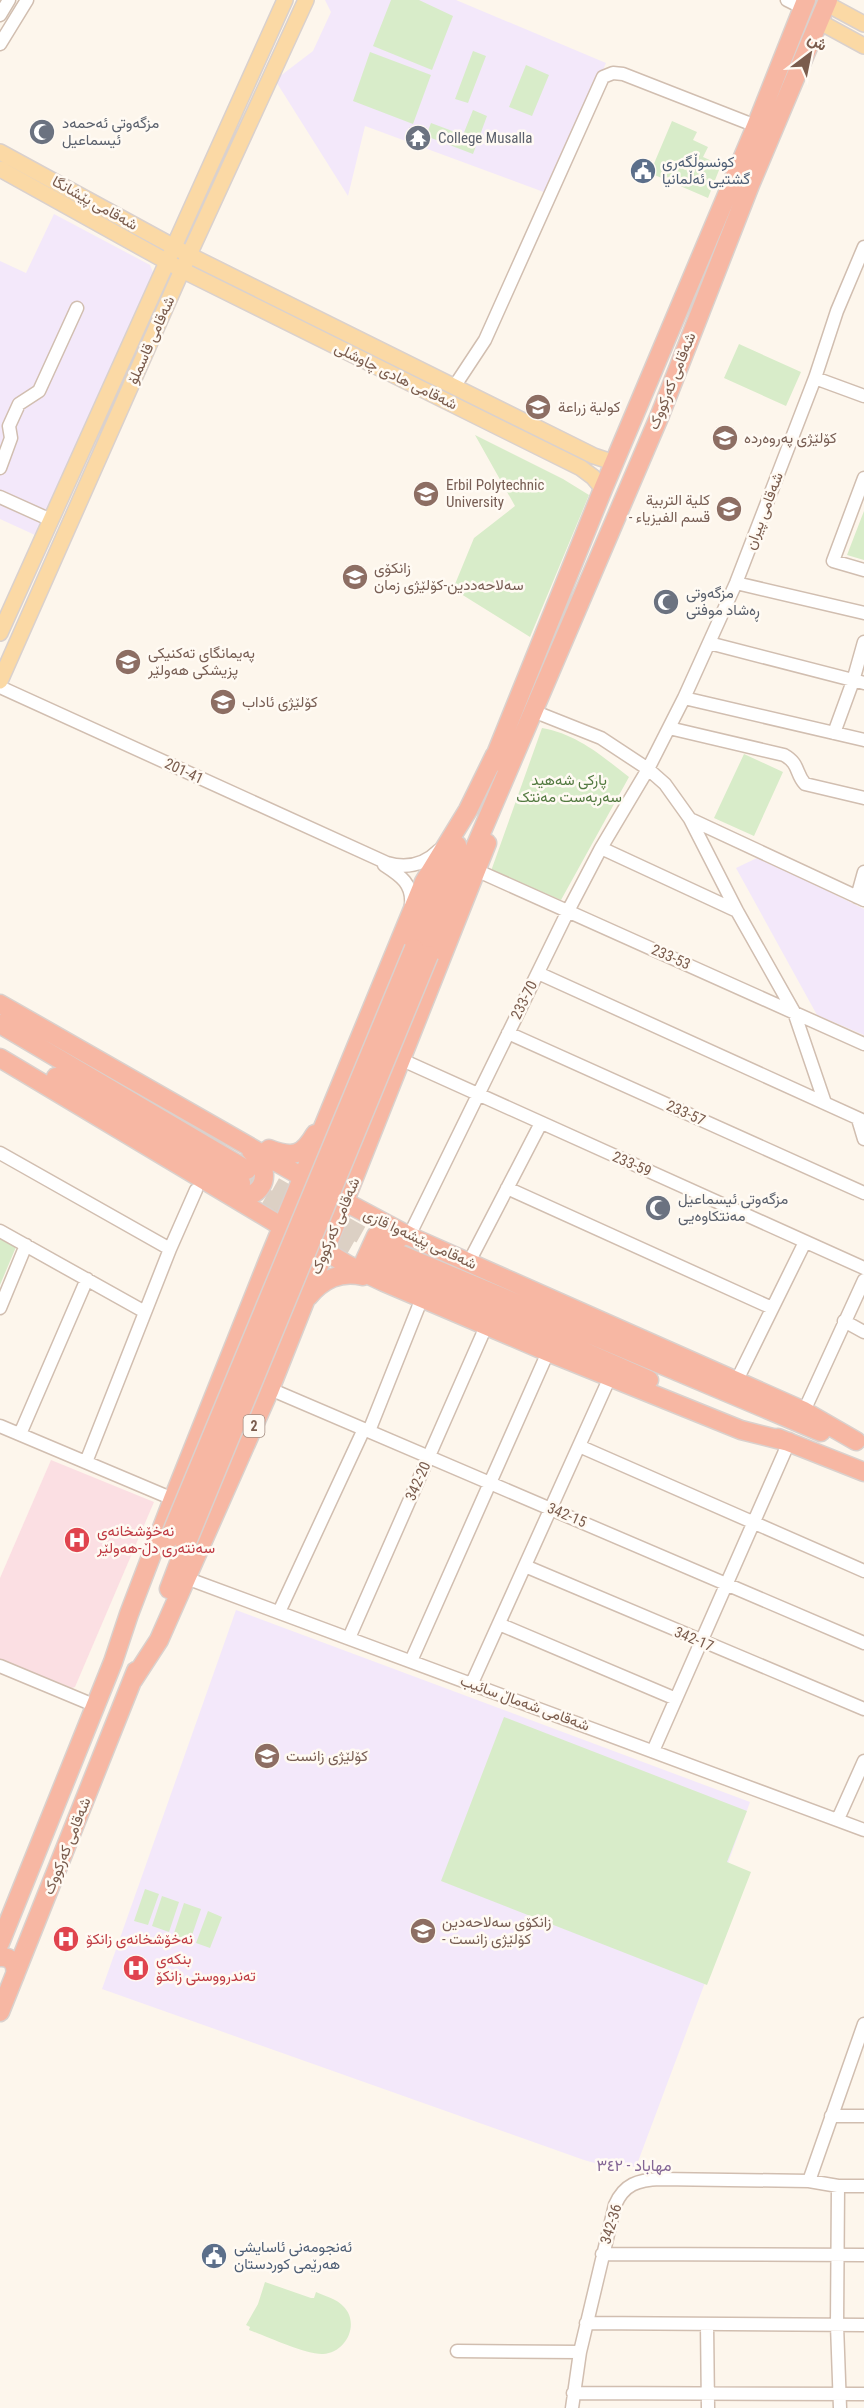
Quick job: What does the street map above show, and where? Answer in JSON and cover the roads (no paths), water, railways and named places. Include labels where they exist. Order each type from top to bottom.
[{"type":"highway","name":"شەقامی کەرکووک","points":[[0,2012],[133,1680],[177,1543],[503,758],[603,489],[756,126],[798,3]]},
{"type":"highway","name":"شەقامی کەرکووک","points":[[305,1184],[325,1120],[424,882],[533,711],[660,415],[762,154],[826,25],[832,5]]},
{"type":"highway","name":"شەقامی کەرکووک","points":[[354,1182],[400,1059],[478,871],[498,812],[503,758]]},
{"type":"highway","points":[[0,1004],[281,1164],[305,1184],[372,1218]]},
{"type":"highway","name":"شەقامی پێشەوا قازی","points":[[0,1024],[238,1183],[257,1212],[323,1245],[354,1268],[548,1352],[741,1430],[789,1442]]},
{"type":"highway","name":"شەقامی پێشەوا قازی","points":[[0,1045],[238,1183]]},
{"type":"highway","name":"شەقامی پێشەوا قازی","points":[[0,1058],[198,1184],[238,1183]]},
{"type":"highway","points":[[338,1093],[329,1121],[334,1137],[341,1143],[354,1145],[366,1141],[374,1131]]},
{"type":"highway","points":[[231,1135],[282,1154],[291,1155],[307,1147],[325,1120]]},
{"type":"highway","points":[[198,1184],[240,1196],[252,1194],[262,1185],[265,1175],[261,1162],[231,1135]]},
{"type":"highway","points":[[285,1224],[342,1204],[354,1182]]},
{"type":"highway","points":[[354,1182],[354,1198],[359,1207],[372,1218]]},
{"type":"highway","points":[[238,1183],[262,1225],[266,1238],[268,1261]]},
{"type":"highway","points":[[305,1184],[313,1214]]},
{"type":"highway","points":[[285,1224],[305,1184]]},
{"type":"highway","name":"شەقامی کەرکووک","points":[[133,1680],[159,1640],[270,1389],[316,1271],[323,1245],[342,1204]]},
{"type":"highway","name":"2","points":[[313,1214],[323,1245]]},
{"type":"highway","name":"شەقامی پێشەوا قازی","points":[[372,1218],[804,1412],[860,1442]]},
{"type":"highway","name":"شەقامی کەرکووک","points":[[0,1943],[96,1706],[173,1498],[249,1307],[285,1224]]},
{"type":"highway","points":[[392,1285],[365,1266],[366,1255],[373,1240],[379,1234],[387,1233],[465,1260]]},
{"type":"highway","name":"شەقامی پێشەوا قازی","points":[[860,1442],[822,1433],[379,1253],[789,1442],[864,1472]]},
{"type":"highway","points":[[304,1303],[322,1283],[340,1275],[350,1274],[392,1285]]},
{"type":"highway","points":[[249,1307],[254,1296],[267,1284],[276,1282],[285,1284],[293,1289],[298,1297],[299,1313],[296,1323]]},
{"type":"highway","name":"شەقامی کەرکووک","points":[[113,1662],[177,1543]]},
{"type":"highway","points":[[8,1922],[8,1930],[17,1939],[25,1939],[34,1931]]},
{"type":"highway","points":[[0,1957],[13,1961],[15,1975]]},
{"type":"main road","name":"شەقامی قاسملۆ","points":[[0,633],[285,0]]},
{"type":"main road","name":"شەقامی قاسملۆ","points":[[0,681],[189,255],[306,0]]},
{"type":"main road","points":[[832,5],[864,24]]},
{"type":"main road","points":[[826,25],[864,46]]},
{"type":"main road","name":"شەقامی پێشانگا","points":[[0,152],[189,255]]},
{"type":"main road","name":"شەقامی پێشانگا","points":[[0,170],[183,270]]},
{"type":"main road","name":"شەقامی هادی چاوشلی","points":[[189,255],[594,456],[615,463]]},
{"type":"main road","name":"شەقامی هادی چاوشلی","points":[[183,270],[587,471],[603,489]]},
{"type":"main road","points":[[397,377],[403,370],[403,361]]},
{"type":"main road","points":[[418,387],[418,380],[424,371]]},
{"type":"main road","points":[[587,471],[594,464],[594,456]]},
{"type":"main road","points":[[34,558],[52,567]]},
{"type":"street","points":[[0,15],[9,0]]},
{"type":"street","points":[[0,44],[27,0]]},
{"type":"street","points":[[454,387],[485,340],[603,77],[613,72],[622,74],[756,126]]},
{"type":"street","name":"شەقامی پیران","points":[[648,770],[684,698],[736,583],[815,378],[837,311],[864,247]]},
{"type":"street","points":[[0,468],[11,438],[9,426],[19,404],[39,391],[77,308]]},
{"type":"street","points":[[815,378],[864,396]]},
{"type":"street","points":[[864,478],[833,561],[864,570]]},
{"type":"street","points":[[0,496],[51,520]]},
{"type":"street","points":[[736,583],[864,614]]},
{"type":"street","points":[[834,733],[859,682],[864,642]]},
{"type":"street","points":[[709,643],[859,682]]},
{"type":"street","name":"201-41","points":[[0,687],[368,855],[399,866],[417,864],[434,854],[453,834]]},
{"type":"street","points":[[684,698],[864,740]]},
{"type":"street","points":[[533,711],[601,738],[648,770],[664,784],[690,819],[737,911],[794,1012],[825,1103]]},
{"type":"street","points":[[669,728],[784,755],[796,764],[800,779],[806,784],[864,798]]},
{"type":"street","name":"233-70","points":[[409,1236],[568,911],[601,849],[648,770]]},
{"type":"street","points":[[690,819],[860,898],[864,872]]},
{"type":"street","points":[[601,849],[737,911]]},
{"type":"street","name":"201-41","points":[[368,855],[400,876],[408,885],[412,897],[409,919]]},
{"type":"street","name":"233-53","points":[[478,871],[864,1044]]},
{"type":"street","points":[[538,973],[861,1120],[864,1139]]},
{"type":"street","name":"233-57","points":[[508,1033],[864,1193]]},
{"type":"street","name":"233-59","points":[[400,1059],[864,1268]]},
{"type":"street","points":[[465,1260],[541,1123]]},
{"type":"street","points":[[0,1153],[170,1249]]},
{"type":"street","points":[[86,1462],[198,1184]]},
{"type":"street","points":[[507,1188],[772,1308]]},
{"type":"street","points":[[0,1231],[145,1312]]},
{"type":"street","points":[[736,1382],[805,1242]]},
{"type":"street","points":[[0,1308],[26,1245]]},
{"type":"street","points":[[20,1434],[87,1279]]},
{"type":"street","points":[[804,1412],[864,1280]]},
{"type":"street","points":[[279,1612],[366,1430],[422,1298]]},
{"type":"street","points":[[844,1321],[864,1332]]},
{"type":"street","name":"342-20","points":[[349,1638],[487,1324]]},
{"type":"street","points":[[411,1661],[548,1352]]},
{"type":"street","points":[[472,1683],[610,1377]]},
{"type":"street","name":"342-15","points":[[270,1389],[864,1643]]},
{"type":"street","points":[[0,1426],[173,1498]]},
{"type":"street","points":[[653,1751],[789,1442]]},
{"type":"street","points":[[579,1446],[864,1571]]},
{"type":"street","name":"342-17","points":[[525,1566],[864,1709]]},
{"type":"street","name":"شەقامی شەماڵ سائیب","points":[[186,1578],[864,1830]]},
{"type":"street","points":[[499,1624],[676,1699]]},
{"type":"street","points":[[1,1670],[96,1706]]},
{"type":"street","points":[[838,1820],[864,1761]]},
{"type":"street","points":[[809,2181],[831,2116],[859,2050],[864,2024]]},
{"type":"street","points":[[831,2116],[864,2116]]},
{"type":"street","name":"342-36","points":[[572,2408],[580,2352],[602,2254],[619,2198],[636,2181],[660,2179],[809,2181],[838,2186],[864,2186]]},
{"type":"street","points":[[838,2186],[837,2325],[840,2408]]},
{"type":"street","points":[[602,2254],[864,2255]]},
{"type":"street","points":[[586,2323],[864,2325]]},
{"type":"street","points":[[706,2324],[708,2408]]},
{"type":"street","points":[[457,2351],[580,2352]]},
{"type":"street","points":[[573,2393],[864,2394]]},
{"type":"tunnel","points":[[251,1173],[383,1247]]},
{"type":"tunnel","points":[[242,1184],[376,1260]]},
{"type":"place","name":"مزگەوتی ئەحمەد ئیسماعیل","points":[[42,132]]},
{"type":"place","name":"College Musalla","points":[[418,138]]},
{"type":"place","name":"کونسوڵگەری گشتیی ئەڵمانیا","points":[[643,171]]},
{"type":"place","name":"كولية زراعة","points":[[538,407]]},
{"type":"place","name":"کۆلێژی پەروەردە","points":[[725,438]]},
{"type":"place","name":"Erbil Polytechnic University","points":[[426,494]]},
{"type":"place","name":"كلية التربية - قسم الفيزياء","points":[[729,509]]},
{"type":"place","name":"زانکۆی سەلاحەددین-کۆلێژی زمان","points":[[355,577]]},
{"type":"place","name":"مزگەوتی ڕەشاد موفتی","points":[[666,602]]},
{"type":"place","name":"پەیمانگای تەکنیکی پزیشکی هەولێر","points":[[128,662]]},
{"type":"place","name":"کۆلێژی ئاداب","points":[[223,702]]},
{"type":"place","name":"مزگەوتی ئیسماعیل مەنتکاوەیی","points":[[658,1208]]},
{"type":"place","name":"نەخۆشخانەی سەنتەری دڵ-هەولێر","points":[[77,1540]]},
{"type":"place","name":"کۆلێژی زانست","points":[[267,1756]]},
{"type":"place","name":"زانکۆی سەلاحەدین - کۆلێژی زانست","points":[[423,1931]]},
{"type":"place","name":"نەخۆشخانەی زانکۆ","points":[[66,1939]]},
{"type":"place","name":"بنکەی تەندرووستی زانکۆ","points":[[136,1968]]},
{"type":"place","name":"ئەنجومەنی ئاسایشی هەرێمی کوردستان","points":[[214,2256]]},
{"type":"district","name":"مهاباد - ٣٤٢","points":[[634,2165]]},
{"type":"park label","name":"پارکی شەهید سەربەست مەنتک","points":[[569,788]]}]
